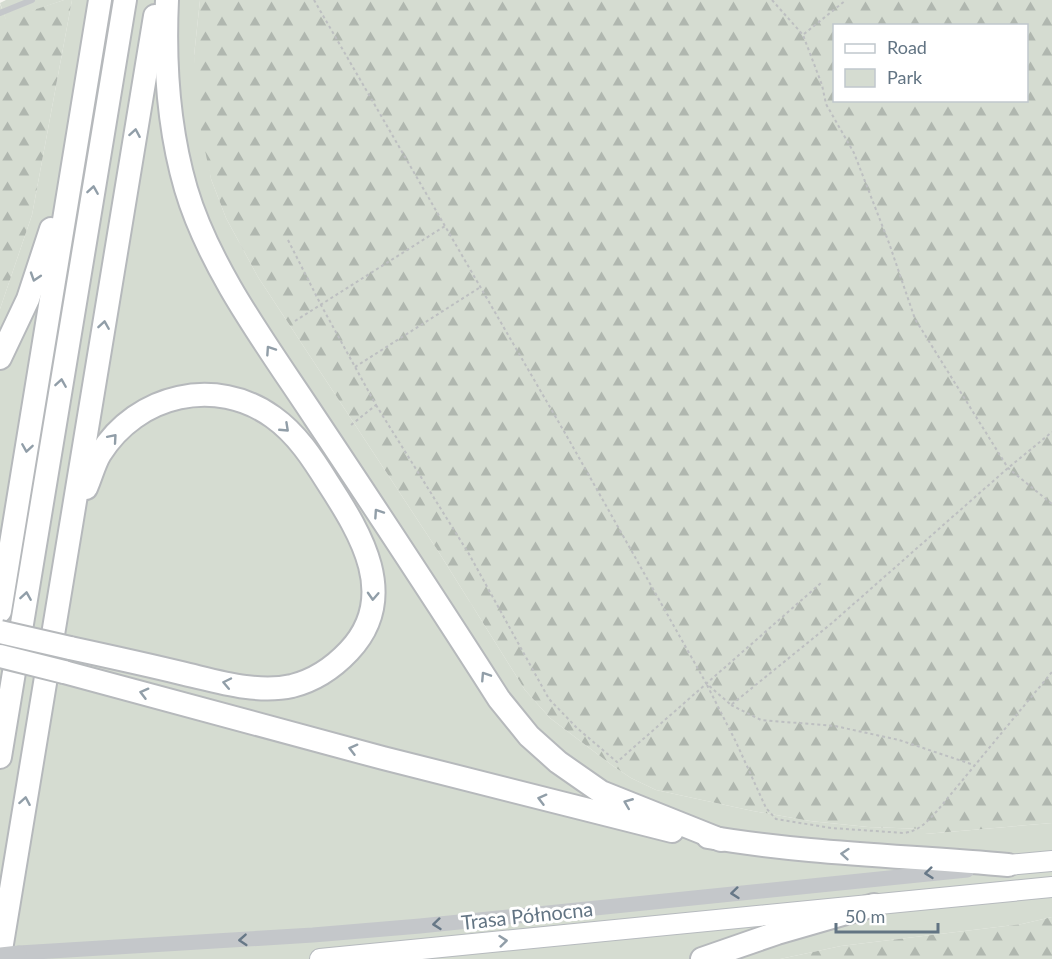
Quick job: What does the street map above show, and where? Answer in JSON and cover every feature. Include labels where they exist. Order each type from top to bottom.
[{"type":"highway","points":[[0,611],[100,0]]},
{"type":"highway","points":[[0,757],[125,0]]},
{"type":"highway","points":[[6,955],[70,528],[158,0]]},
{"type":"highway","points":[[167,0],[165,34],[167,80],[173,135],[187,190],[204,236],[243,308],[499,699],[529,736],[558,762],[600,792],[722,840]]},
{"type":"highway","points":[[0,358],[28,298],[74,162]]},
{"type":"highway","points":[[0,632],[234,685],[268,689],[293,686],[315,678],[334,667],[358,642],[370,619],[374,598],[373,577],[364,547],[352,521],[304,446],[273,417],[242,400],[212,394],[183,396],[160,402],[135,416],[112,437],[99,456],[70,528]]},
{"type":"highway","points":[[0,656],[657,829],[773,848],[1008,865]]},
{"type":"highway","points":[[702,959],[777,933],[874,904]]},
{"type":"main road","name":"Trasa Północna","points":[[1008,865],[1052,861]]},
{"type":"main road","name":"Trasa Północna","points":[[320,959],[1052,887]]},
{"type":"street","name":"Trasa Północna","points":[[6,955],[420,926],[1008,865]]},
{"type":"lane","points":[[0,13],[32,0]]},
{"type":"path","points":[[314,0],[706,683],[766,808],[776,819],[831,828],[904,833],[914,831],[925,824],[937,811],[1052,672]]},
{"type":"path","points":[[772,0],[803,35],[822,85],[826,104],[854,153],[878,213],[915,320],[1008,468],[1052,504]]},
{"type":"path","points":[[803,35],[846,0]]},
{"type":"path","points":[[295,321],[445,226]]},
{"type":"path","points":[[288,240],[376,405],[468,554],[549,699],[577,728],[618,762],[820,583]]},
{"type":"path","points":[[355,366],[480,287]]},
{"type":"path","points":[[351,425],[376,405]]},
{"type":"path","points":[[731,705],[832,623],[1052,432]]},
{"type":"path","points":[[706,683],[731,705],[761,720],[835,726],[899,740],[974,765]]},
{"type":"green space","points":[[6,0],[64,0],[6,20],[0,3]]},
{"type":"green space","points":[[64,0],[72,0],[32,215],[0,309],[0,4],[6,19]]},
{"type":"green space","points":[[72,0],[200,0],[194,56],[211,179],[226,218],[258,277],[438,551],[525,690],[550,718],[613,766],[656,790],[753,811],[810,821],[868,827],[925,829],[925,834],[1052,823],[1052,917],[1022,924],[841,946],[780,959],[0,959],[0,309],[32,215]]},
{"type":"green space","points":[[200,0],[1052,0],[1052,823],[925,834],[925,829],[868,827],[810,821],[753,811],[656,790],[613,766],[550,718],[525,690],[438,551],[258,277],[226,218],[211,179],[196,107],[194,56]]},
{"type":"green space","points":[[1052,917],[1052,959],[780,959],[841,946],[1022,924]]}]
